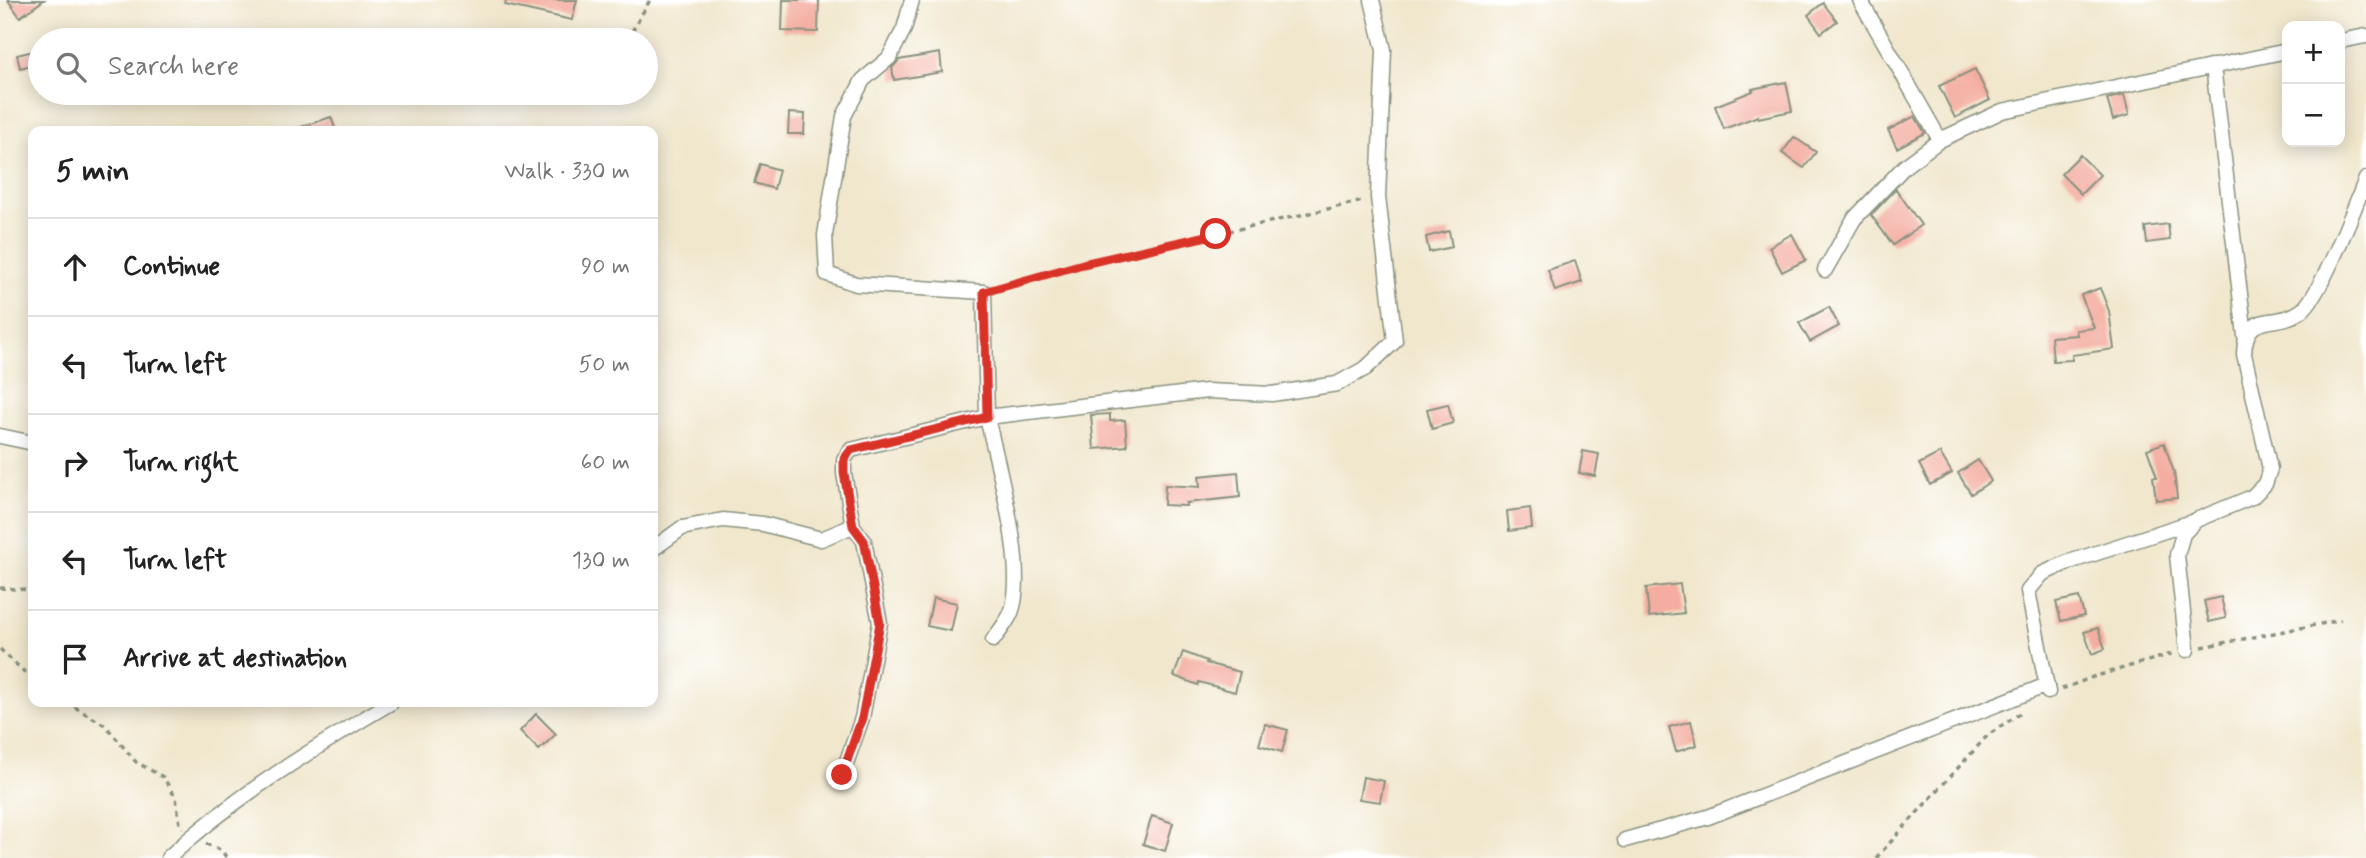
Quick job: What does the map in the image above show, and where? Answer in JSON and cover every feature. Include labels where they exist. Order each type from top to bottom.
[{"type":"street","points":[[912,0],[904,30],[889,58],[863,80],[844,116],[825,235],[827,274],[856,284],[984,292],[987,417],[1016,560],[1016,590],[1011,614],[993,640]]},
{"type":"street","points":[[842,775],[862,718],[880,623],[864,541],[853,526],[844,473],[844,459],[851,450],[987,417],[1207,391],[1272,394],[1337,384],[1366,368],[1395,341],[1378,197],[1384,50],[1372,0]]},
{"type":"street","points":[[1860,0],[1940,140]]},
{"type":"street","points":[[2345,40],[2366,36]]},
{"type":"street","points":[[1825,270],[1854,219],[1905,166],[1940,140],[2002,111],[2282,52]]},
{"type":"street","points":[[1625,840],[1708,817],[2048,690],[2028,591],[2042,574],[2066,563],[2196,520],[2252,496],[2266,484],[2270,469],[2244,354],[2245,336],[2213,66]]},
{"type":"street","points":[[2245,336],[2254,325],[2301,311],[2316,294],[2366,179]]},
{"type":"street","points":[[0,436],[28,442]]},
{"type":"street","points":[[658,545],[682,528],[723,520],[763,524],[821,539],[853,526]]},
{"type":"street","points":[[2187,650],[2177,555],[2183,534],[2196,520]]},
{"type":"street","points":[[168,858],[191,837],[298,758],[384,707]]},
{"type":"path","points":[[634,28],[650,0]]},
{"type":"path","points":[[984,292],[1083,264],[1378,197]]},
{"type":"path","points":[[0,588],[28,590]]},
{"type":"path","points":[[1876,858],[1988,735],[2048,690],[2187,650],[2341,620]]},
{"type":"path","points":[[0,649],[28,675]]},
{"type":"path","points":[[74,707],[105,725],[136,762],[163,777],[176,798],[180,824],[191,837],[221,850],[227,858]]},
{"type":"building","points":[[8,0],[44,0],[20,17]]},
{"type":"building","points":[[506,0],[577,0],[572,20],[505,5]]},
{"type":"building","points":[[783,0],[819,0],[818,32],[782,31]]},
{"type":"building","points":[[1823,3],[1837,21],[1821,33],[1808,15]]},
{"type":"building","points":[[28,52],[28,66],[20,68],[17,55]]},
{"type":"building","points":[[940,53],[942,72],[894,80],[892,68],[899,60]]},
{"type":"building","points":[[1975,69],[1990,100],[1955,118],[1939,86]]},
{"type":"building","points":[[1786,82],[1792,111],[1758,116],[1724,129],[1715,106],[1753,91],[1752,89]]},
{"type":"building","points":[[2124,95],[2129,115],[2113,120],[2107,99]]},
{"type":"building","points":[[789,113],[805,114],[804,134],[788,134]]},
{"type":"building","points":[[1915,116],[1925,133],[1897,148],[1888,130]]},
{"type":"building","points":[[331,117],[334,126],[304,126]]},
{"type":"building","points":[[1794,137],[1816,152],[1804,168],[1782,153]]},
{"type":"building","points":[[2080,155],[2100,175],[2081,194],[2061,174]]},
{"type":"building","points":[[760,164],[779,170],[774,189],[754,183]]},
{"type":"building","points":[[1896,189],[1921,225],[1893,245],[1871,215]]},
{"type":"building","points":[[2168,224],[2170,240],[2147,243],[2145,227]]},
{"type":"building","points":[[1449,231],[1452,247],[1429,252],[1426,237]]},
{"type":"building","points":[[1792,234],[1806,260],[1782,272],[1769,247]]},
{"type":"building","points":[[1575,261],[1582,282],[1555,291],[1548,270]]},
{"type":"building","points":[[2100,288],[2109,311],[2114,349],[2072,355],[2072,360],[2053,361],[2051,337],[2077,335],[2076,330],[2094,328],[2081,295]]},
{"type":"building","points":[[1829,307],[1839,326],[1810,342],[1799,323]]},
{"type":"building","points":[[1448,404],[1453,423],[1432,429],[1427,409]]},
{"type":"building","points":[[1110,414],[1110,421],[1125,420],[1127,446],[1094,449],[1091,415]]},
{"type":"building","points":[[2164,443],[2174,472],[2177,498],[2156,500],[2153,477],[2157,477],[2147,449]]},
{"type":"building","points":[[1583,451],[1599,454],[1595,476],[1579,473]]},
{"type":"building","points":[[1940,453],[1952,473],[1930,485],[1919,464]]},
{"type":"building","points":[[1978,460],[1991,481],[1971,494],[1958,473]]},
{"type":"building","points":[[1238,472],[1240,497],[1186,503],[1186,506],[1164,505],[1165,485],[1200,487],[1199,476]]},
{"type":"building","points":[[1530,508],[1532,528],[1509,531],[1507,511]]},
{"type":"building","points":[[1680,584],[1684,613],[1649,617],[1646,588]]},
{"type":"building","points":[[2079,597],[2084,616],[2061,621],[2056,602]]},
{"type":"building","points":[[2221,597],[2226,618],[2209,622],[2204,601]]},
{"type":"building","points":[[933,598],[957,603],[951,631],[927,626]]},
{"type":"building","points":[[2098,628],[2105,649],[2092,654],[2084,632]]},
{"type":"building","points":[[1183,652],[1207,661],[1206,663],[1240,672],[1235,692],[1199,682],[1198,685],[1174,676]]},
{"type":"building","points":[[536,714],[556,734],[539,750],[520,731]]},
{"type":"building","points":[[1691,721],[1697,745],[1676,752],[1669,727]]},
{"type":"building","points":[[1265,724],[1288,730],[1282,752],[1259,745]]},
{"type":"building","points":[[1363,777],[1384,781],[1380,802],[1359,799]]},
{"type":"building","points":[[1152,816],[1173,823],[1165,851],[1143,844]]},
{"type":"route","points":[[842,775],[862,718],[880,623],[864,541],[853,526],[844,459],[851,450],[987,417],[984,292],[1083,264],[1216,234]]}]
